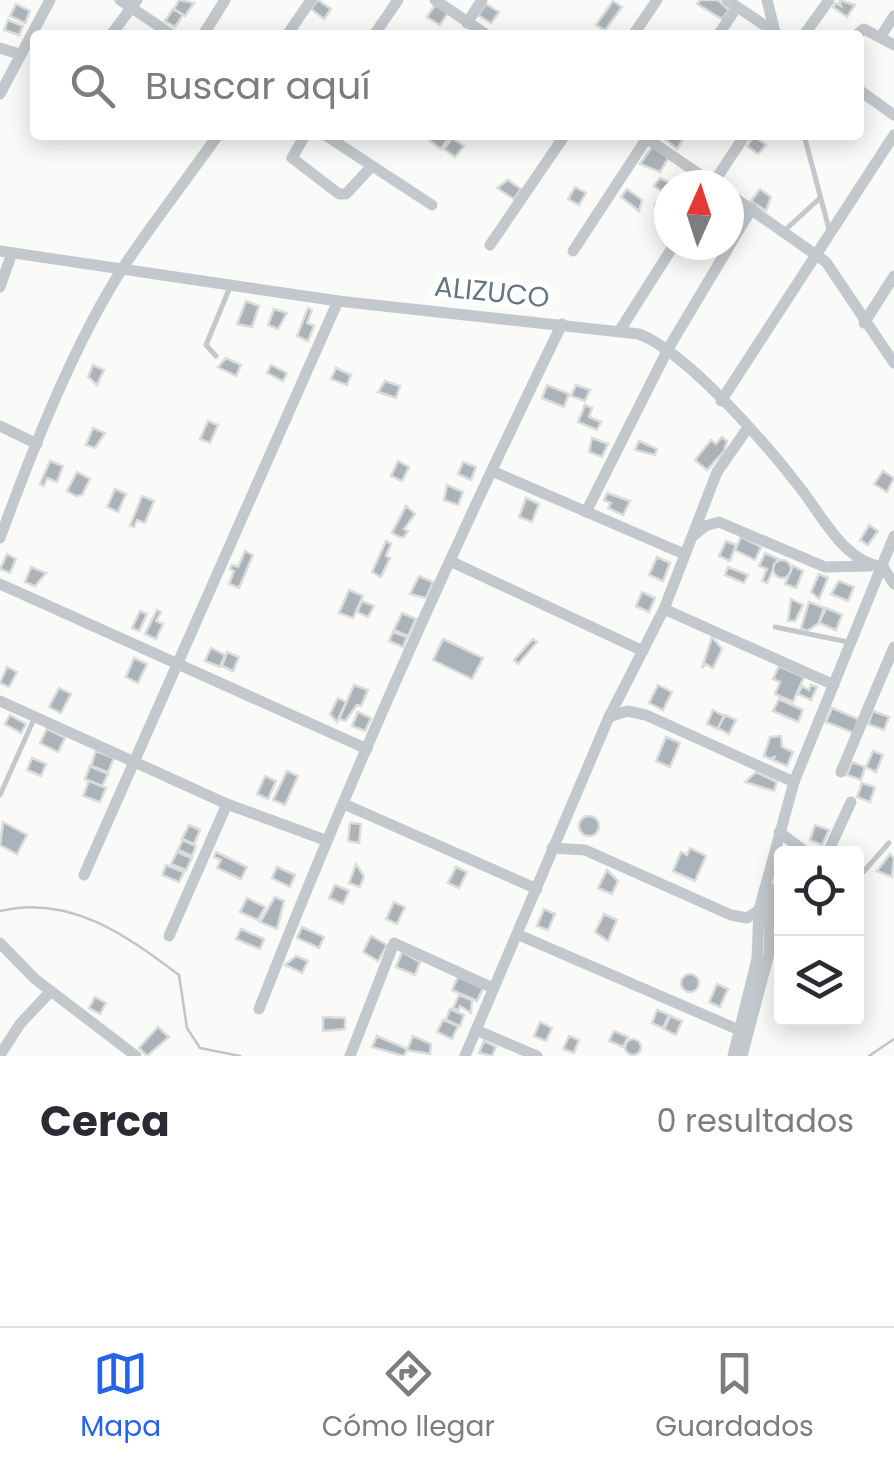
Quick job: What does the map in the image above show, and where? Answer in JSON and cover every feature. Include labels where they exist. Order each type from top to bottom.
[{"type":"street","points":[[33,30],[50,0]]},
{"type":"street","points":[[205,30],[225,0]]},
{"type":"street","points":[[290,30],[311,0]]},
{"type":"street","points":[[377,30],[398,0]]},
{"type":"street","points":[[435,0],[479,30]]},
{"type":"street","points":[[468,23],[482,0]]},
{"type":"street","points":[[636,30],[657,0]]},
{"type":"street","points":[[767,0],[776,30]]},
{"type":"street","points":[[808,30],[829,0]]},
{"type":"street","points":[[114,30],[130,2],[166,30]]},
{"type":"street","points":[[720,30],[732,4],[771,30]]},
{"type":"street","points":[[881,36],[894,16]]},
{"type":"street","points":[[863,30],[894,45]]},
{"type":"street","points":[[0,94],[30,36]]},
{"type":"street","points":[[0,48],[20,54]]},
{"type":"street","points":[[864,93],[894,114]]},
{"type":"street","points":[[721,401],[894,136]]},
{"type":"street","points":[[0,538],[37,444],[124,267],[214,140]]},
{"type":"street","points":[[302,140],[292,158],[339,194],[346,194],[371,167]]},
{"type":"street","points":[[332,140],[432,205]]},
{"type":"street","points":[[490,246],[562,140]]},
{"type":"street","points":[[573,250],[643,140]]},
{"type":"street","points":[[651,140],[692,170]]},
{"type":"street","points":[[723,170],[742,140]]},
{"type":"street","points":[[744,203],[817,254],[834,272],[864,323],[894,362]]},
{"type":"street","points":[[586,512],[668,349],[752,208]]},
{"type":"street","points":[[0,287],[6,252]]},
{"type":"street","name":"ALIZUCO","points":[[6,252],[338,300],[620,330],[668,349],[802,489],[830,532],[877,566],[894,584]]},
{"type":"street","points":[[620,330],[664,260]]},
{"type":"street","points":[[864,323],[894,276]]},
{"type":"street","points":[[84,875],[338,300]]},
{"type":"street","points":[[259,1009],[326,840],[562,324]]},
{"type":"street","points":[[0,426],[37,444]]},
{"type":"street","points":[[465,1056],[610,717],[664,610],[717,472],[747,429]]},
{"type":"street","points":[[492,471],[684,554]]},
{"type":"street","points":[[690,539],[704,526],[719,522],[825,567],[877,566]]},
{"type":"street","points":[[733,1056],[757,959],[760,910],[794,782],[877,566],[894,536]]},
{"type":"street","points":[[450,562],[643,651]]},
{"type":"street","points":[[0,584],[367,749]]},
{"type":"street","points":[[664,610],[834,685]]},
{"type":"street","points":[[841,772],[894,647]]},
{"type":"street","points":[[0,702],[132,764],[326,840]]},
{"type":"street","points":[[610,717],[627,712],[646,715],[794,782]]},
{"type":"street","points":[[832,846],[851,802]]},
{"type":"street","points":[[169,936],[227,804]]},
{"type":"street","points":[[344,804],[537,889]]},
{"type":"street","points":[[779,832],[797,846]]},
{"type":"street","points":[[552,848],[585,850],[731,915],[747,918],[760,910]]},
{"type":"street","points":[[742,1056],[770,953],[768,879]]},
{"type":"street","points":[[519,934],[739,1030]]},
{"type":"street","points":[[0,942],[51,991],[136,1056]]},
{"type":"street","points":[[350,1056],[391,945],[493,988]]},
{"type":"street","points":[[0,1056],[20,1024],[51,991]]},
{"type":"street","points":[[476,1030],[536,1056]]},
{"type":"lane","points":[[805,140],[830,234]]},
{"type":"lane","points":[[784,230],[818,199]]},
{"type":"lane","points":[[216,356],[206,345],[231,284]]},
{"type":"lane","points":[[775,626],[850,642]]},
{"type":"lane","points":[[0,795],[34,719]]},
{"type":"lane","points":[[864,871],[889,843]]},
{"type":"building","points":[[179,0],[194,3],[185,16],[174,9]]},
{"type":"building","points":[[318,0],[331,9],[324,19],[311,9]]},
{"type":"building","points":[[700,0],[718,0],[729,10],[722,19],[697,4]]},
{"type":"building","points":[[839,0],[855,5],[847,17],[833,7],[836,3],[841,6]]},
{"type":"building","points":[[613,1],[622,7],[605,30],[596,25]]},
{"type":"building","points":[[16,4],[30,11],[25,23],[10,16]]},
{"type":"building","points":[[486,4],[499,12],[491,23],[478,15]]},
{"type":"building","points":[[435,5],[448,13],[440,25],[427,17]]},
{"type":"building","points":[[173,9],[183,15],[175,27],[165,21]]},
{"type":"building","points":[[8,20],[23,26],[19,35],[4,30]]},
{"type":"building","points":[[431,140],[447,140],[441,149]]},
{"type":"building","points":[[451,140],[464,146],[455,157],[444,149]]},
{"type":"building","points":[[666,140],[683,140],[677,149]]},
{"type":"building","points":[[751,140],[766,145],[758,154],[747,146]]},
{"type":"building","points":[[652,147],[669,157],[661,170],[640,164]]},
{"type":"building","points":[[508,180],[521,189],[514,199],[497,188]]},
{"type":"building","points":[[575,187],[586,193],[579,205],[568,199]]},
{"type":"building","points":[[627,189],[642,200],[639,211],[621,197]]},
{"type":"building","points":[[760,189],[771,197],[766,211],[751,201]]},
{"type":"building","points":[[246,301],[259,306],[252,327],[237,324]]},
{"type":"building","points":[[308,308],[312,310],[307,323],[314,326],[308,341],[297,336]]},
{"type":"building","points":[[274,309],[287,313],[278,329],[268,325]]},
{"type":"building","points":[[226,358],[241,365],[236,376],[218,367]]},
{"type":"building","points":[[93,365],[104,370],[97,385],[88,377]]},
{"type":"building","points":[[271,365],[287,373],[283,381],[267,373]]},
{"type":"building","points":[[336,368],[351,375],[347,385],[331,379]]},
{"type":"building","points":[[385,381],[400,386],[396,398],[378,392]]},
{"type":"building","points":[[547,385],[569,394],[564,407],[542,398]]},
{"type":"building","points":[[576,385],[590,390],[585,401],[571,396]]},
{"type":"building","points":[[585,405],[592,408],[589,417],[601,422],[597,430],[578,422]]},
{"type":"building","points":[[208,421],[218,425],[210,443],[200,439]]},
{"type":"building","points":[[93,428],[105,433],[95,448],[86,445]]},
{"type":"building","points":[[722,437],[727,441],[724,451],[707,470],[695,460],[711,440],[716,444]]},
{"type":"building","points":[[592,438],[608,444],[602,457],[589,452]]},
{"type":"building","points":[[639,441],[657,449],[655,455],[635,450]]},
{"type":"building","points":[[50,461],[63,466],[57,482],[47,478],[44,486],[40,484]]},
{"type":"building","points":[[398,461],[409,467],[402,481],[391,476]]},
{"type":"building","points":[[463,462],[476,467],[471,480],[458,474]]},
{"type":"building","points":[[883,471],[894,478],[887,492],[874,484]]},
{"type":"building","points":[[77,472],[90,479],[82,495],[76,496],[67,491]]},
{"type":"building","points":[[447,485],[463,492],[458,505],[444,500]]},
{"type":"building","points":[[115,489],[126,494],[118,512],[107,507]]},
{"type":"building","points":[[607,493],[630,501],[623,515],[608,508],[611,503],[604,500]]},
{"type":"building","points":[[142,496],[154,501],[145,523],[137,520],[134,527],[130,526]]},
{"type":"building","points":[[526,498],[539,504],[532,522],[519,517]]},
{"type":"building","points":[[406,506],[415,514],[404,529],[408,531],[400,537],[392,533]]},
{"type":"building","points":[[869,525],[878,531],[868,545],[860,540]]},
{"type":"building","points":[[741,537],[761,547],[755,560],[735,550]]},
{"type":"building","points":[[386,541],[391,544],[386,556],[390,558],[381,577],[372,572]]},
{"type":"building","points":[[726,541],[736,545],[730,561],[719,556]]},
{"type":"building","points":[[245,551],[253,555],[239,588],[229,584],[234,571],[230,569],[232,565],[238,567]]},
{"type":"building","points":[[765,553],[778,559],[767,583],[762,581],[767,569],[759,566]]},
{"type":"building","points":[[7,554],[16,559],[10,573],[0,569]]},
{"type":"building","points":[[657,557],[670,563],[663,581],[649,575]]},
{"type":"building","points":[[782,560],[791,569],[782,578],[773,569]]},
{"type":"building","points":[[793,566],[803,571],[796,588],[785,584]]},
{"type":"building","points":[[31,567],[46,573],[35,586],[25,582]]},
{"type":"building","points":[[728,567],[748,575],[744,583],[725,575]]},
{"type":"building","points":[[819,574],[828,578],[819,599],[811,592]]},
{"type":"building","points":[[419,576],[433,582],[426,598],[410,594]]},
{"type":"building","points":[[839,581],[854,587],[848,601],[831,594]]},
{"type":"building","points":[[349,590],[363,596],[353,618],[339,613]]},
{"type":"building","points":[[642,592],[655,598],[649,612],[636,606]]},
{"type":"building","points":[[791,599],[803,605],[795,621],[788,621]]},
{"type":"building","points":[[362,601],[374,606],[368,617],[357,612]]},
{"type":"building","points":[[809,602],[824,608],[819,623],[807,631],[801,628]]},
{"type":"building","points":[[826,608],[842,615],[836,630],[819,623]]},
{"type":"building","points":[[157,610],[161,612],[156,621],[163,624],[156,639],[145,634]]},
{"type":"building","points":[[140,611],[147,614],[139,631],[132,628]]},
{"type":"building","points":[[402,613],[416,619],[408,636],[394,630]]},
{"type":"building","points":[[393,632],[407,637],[403,647],[389,641]]},
{"type":"building","points":[[712,637],[722,649],[713,668],[706,664],[702,668]]},
{"type":"building","points":[[443,639],[483,658],[472,679],[433,660]]},
{"type":"building","points":[[533,639],[537,642],[518,664],[514,660]]},
{"type":"building","points":[[211,648],[225,655],[220,667],[205,661]]},
{"type":"building","points":[[227,652],[239,657],[233,671],[222,666]]},
{"type":"building","points":[[134,658],[147,664],[138,683],[126,677]]},
{"type":"building","points":[[779,666],[804,677],[793,702],[775,694],[780,682],[773,679]]},
{"type":"building","points":[[7,667],[17,672],[9,687],[0,683]]},
{"type":"building","points":[[354,685],[368,690],[361,706],[357,705],[345,721],[339,719]]},
{"type":"building","points":[[658,685],[672,692],[663,710],[649,703]]},
{"type":"building","points":[[811,685],[817,687],[811,700],[798,694],[802,686],[809,690]]},
{"type":"building","points":[[59,688],[71,694],[61,713],[49,707]]},
{"type":"building","points":[[338,698],[346,702],[337,722],[330,714]]},
{"type":"building","points":[[779,699],[803,710],[798,722],[773,711]]},
{"type":"building","points":[[832,708],[860,720],[854,733],[826,722]]},
{"type":"building","points":[[713,710],[724,716],[718,729],[707,724]]},
{"type":"building","points":[[873,711],[889,717],[884,730],[868,724]]},
{"type":"building","points":[[358,712],[371,718],[365,731],[352,726]]},
{"type":"building","points":[[10,715],[26,724],[21,733],[5,724]]},
{"type":"building","points":[[725,715],[736,720],[729,734],[718,728]]},
{"type":"building","points":[[47,729],[65,738],[58,752],[40,743]]},
{"type":"building","points":[[781,736],[782,747],[793,752],[787,766],[773,760],[775,756],[764,756],[770,737]]},
{"type":"building","points":[[666,737],[680,743],[670,767],[656,761]]},
{"type":"building","points":[[96,751],[114,758],[108,772],[91,766]]},
{"type":"building","points":[[873,751],[883,755],[876,772],[866,767]]},
{"type":"building","points":[[32,758],[46,764],[41,776],[27,770]]},
{"type":"building","points":[[852,762],[865,767],[861,780],[847,775]]},
{"type":"building","points":[[90,766],[108,774],[102,786],[85,779]]},
{"type":"building","points":[[287,771],[298,776],[285,805],[273,800]]},
{"type":"building","points":[[756,772],[777,782],[774,791],[745,782]]},
{"type":"building","points":[[265,776],[276,781],[268,799],[257,794]]},
{"type":"building","points":[[89,781],[106,788],[100,802],[83,796]]},
{"type":"building","points":[[862,783],[875,787],[870,802],[857,797]]},
{"type":"building","points":[[589,816],[599,826],[589,836],[579,826]]},
{"type":"building","points":[[3,822],[27,835],[17,854],[0,845]]},
{"type":"building","points":[[350,823],[361,824],[359,843],[348,841]]},
{"type":"building","points":[[189,825],[200,830],[194,844],[182,839]]},
{"type":"building","points":[[815,825],[829,830],[822,845],[810,840]]},
{"type":"building","points":[[183,840],[196,846],[192,856],[178,850]]},
{"type":"building","points":[[690,848],[706,856],[695,881],[673,871],[681,852],[687,855]]},
{"type":"building","points":[[177,852],[192,858],[186,870],[171,864]]},
{"type":"building","points":[[216,852],[247,867],[241,879],[217,868],[221,860],[214,857]]},
{"type":"building","points":[[890,854],[894,858],[892,877],[877,871]]},
{"type":"building","points":[[356,864],[364,876],[360,887],[349,883]]},
{"type":"building","points":[[166,865],[184,872],[179,882],[162,875]]},
{"type":"building","points":[[277,867],[295,875],[290,887],[272,878]]},
{"type":"building","points":[[456,867],[467,872],[459,888],[448,883]]},
{"type":"building","points":[[607,870],[618,881],[612,894],[598,888]]},
{"type":"building","points":[[335,885],[349,891],[343,904],[329,898]]},
{"type":"building","points":[[275,897],[284,901],[277,929],[260,922]]},
{"type":"building","points":[[247,898],[265,907],[258,920],[240,912]]},
{"type":"building","points":[[394,902],[405,907],[397,924],[386,919]]},
{"type":"building","points":[[544,909],[555,914],[548,930],[537,926]]},
{"type":"building","points":[[604,914],[617,920],[608,941],[595,932]]},
{"type":"building","points":[[302,927],[324,937],[319,948],[297,938]]},
{"type":"building","points":[[241,929],[264,939],[260,949],[236,939]]},
{"type":"building","points":[[371,936],[387,945],[378,961],[363,952]]},
{"type":"building","points":[[402,952],[420,962],[415,975],[396,967]]},
{"type":"building","points":[[296,956],[308,961],[302,973],[285,965]]},
{"type":"building","points":[[690,974],[697,976],[697,990],[690,992],[683,990],[681,983],[683,976]]},
{"type":"building","points":[[458,977],[483,988],[477,1001],[452,990]]},
{"type":"building","points":[[717,984],[728,989],[720,1007],[709,1002]]},
{"type":"building","points":[[459,995],[472,1000],[471,1013],[460,1006],[458,1010],[453,1008]]},
{"type":"building","points":[[95,997],[106,1003],[100,1014],[89,1008]]},
{"type":"building","points":[[450,1009],[464,1015],[460,1026],[446,1020]]},
{"type":"building","points":[[657,1010],[669,1015],[663,1028],[652,1023]]},
{"type":"building","points":[[670,1016],[682,1021],[676,1035],[664,1029]]},
{"type":"building","points":[[323,1017],[345,1018],[345,1029],[323,1031]]},
{"type":"building","points":[[443,1020],[458,1026],[452,1039],[437,1032]]},
{"type":"building","points":[[540,1022],[552,1028],[546,1041],[534,1036]]},
{"type":"building","points":[[158,1027],[169,1037],[147,1056],[139,1048]]},
{"type":"building","points":[[614,1031],[628,1037],[623,1047],[609,1041]]},
{"type":"building","points":[[377,1036],[407,1049],[404,1056],[372,1047]]},
{"type":"building","points":[[413,1036],[431,1044],[430,1054],[407,1050]]},
{"type":"building","points":[[569,1036],[579,1040],[574,1053],[563,1049]]},
{"type":"building","points":[[633,1039],[641,1047],[633,1055],[625,1047]]},
{"type":"building","points":[[484,1041],[496,1047],[492,1056],[479,1053]]},
{"type":"waterway","points":[[0,911],[50,908],[73,913],[117,933],[179,975],[187,1028],[200,1048],[240,1056]]},
{"type":"waterway","points":[[869,1056],[894,1039]]}]
